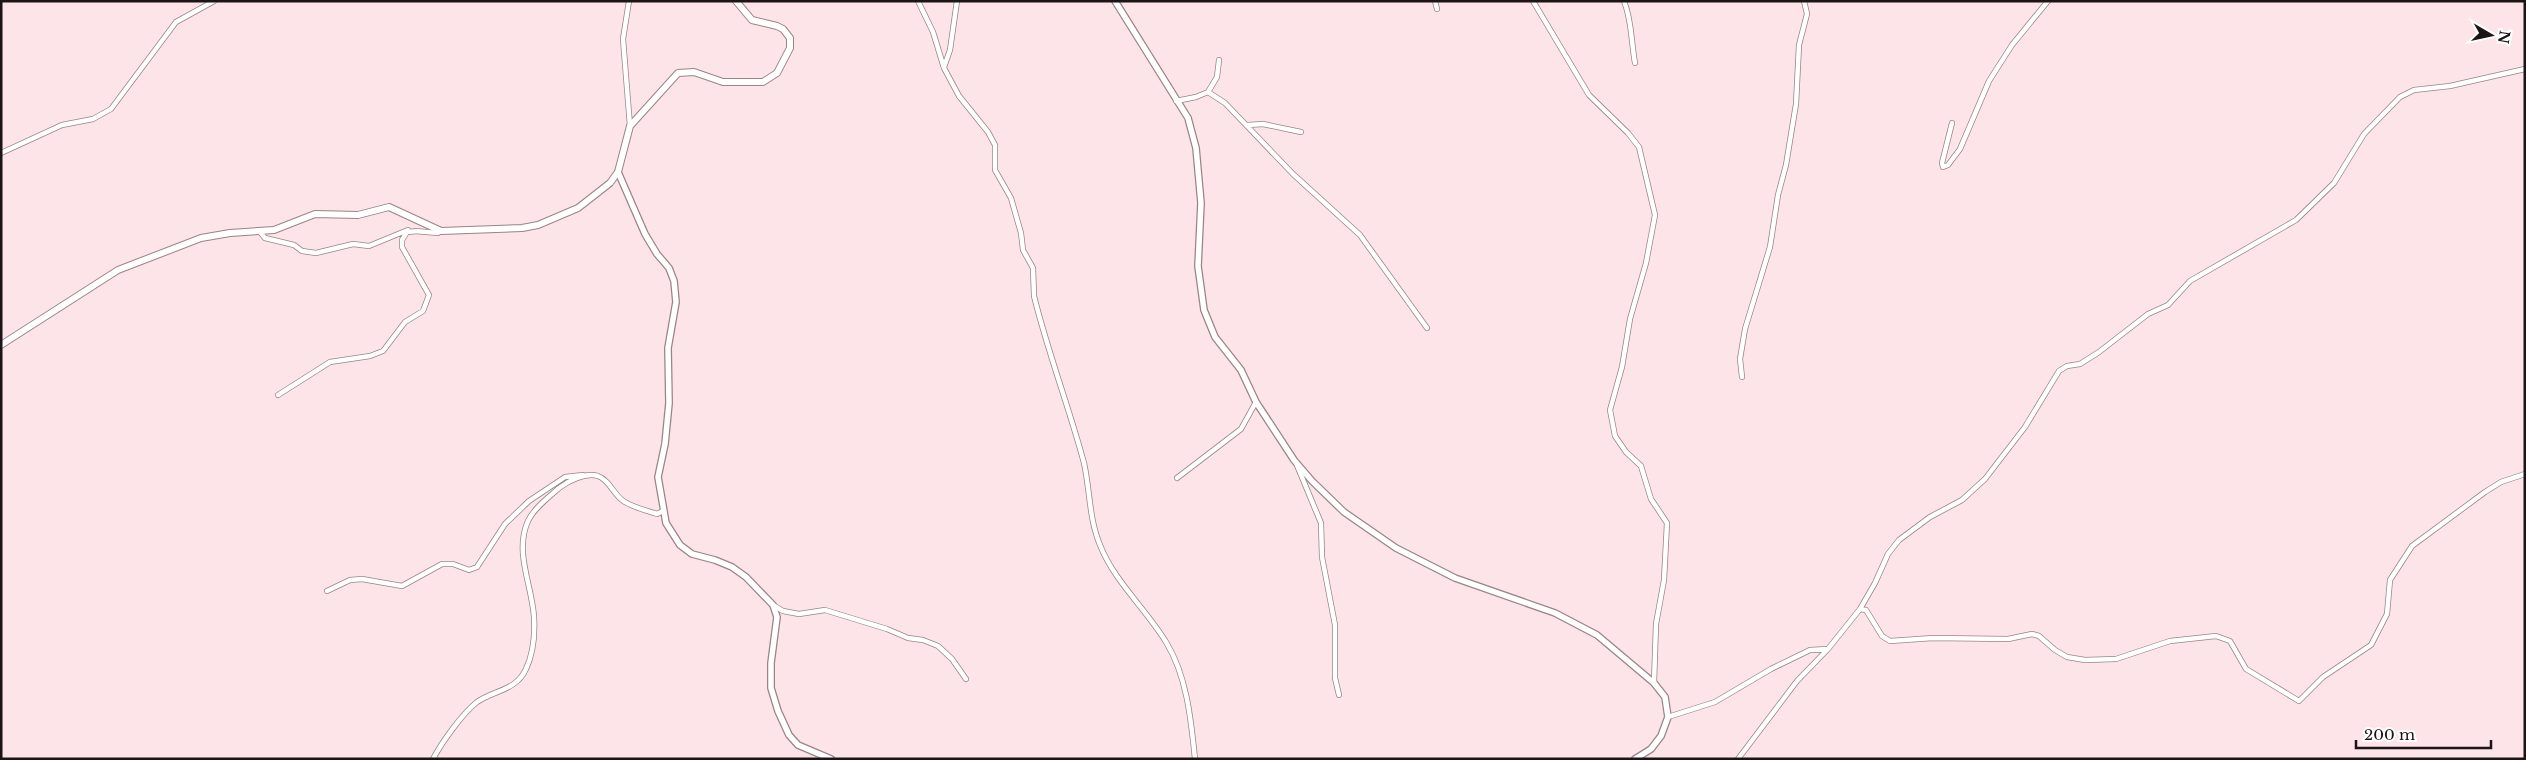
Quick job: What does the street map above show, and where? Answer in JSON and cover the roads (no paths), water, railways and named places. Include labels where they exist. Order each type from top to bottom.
[{"type":"main road","points":[[1,345],[118,270],[201,238],[280,228],[315,214],[358,215],[389,207],[441,231],[522,228],[538,225],[578,208],[602,191],[618,172],[630,126],[678,73],[694,72],[723,82],[763,82],[777,73],[790,48],[790,38],[783,29],[777,26],[752,20],[736,1]]},
{"type":"street","points":[[1,154],[62,125],[93,119],[111,109],[176,22],[214,1]]},
{"type":"street","points":[[629,1],[623,38],[630,126]]},
{"type":"street","points":[[918,1],[933,32],[944,68],[959,96],[988,132],[995,146],[996,170],[1011,198],[1021,233],[1023,250],[1033,268],[1034,296],[1082,458],[1098,543],[1106,560],[1137,599],[1166,642],[1176,662],[1190,717],[1195,759]]},
{"type":"street","points":[[944,68],[950,50],[957,1]]},
{"type":"street","points":[[1115,1],[1188,118],[1196,148],[1201,202],[1198,266],[1204,310],[1215,337],[1241,370],[1256,402],[1294,460],[1312,481],[1344,512],[1396,548],[1455,578],[1555,613],[1597,635],[1654,683],[1665,697],[1668,717],[1661,736],[1651,749],[1635,759]]},
{"type":"street","points":[[1435,1],[1437,9]]},
{"type":"street","points":[[1534,1],[1589,95],[1628,133],[1639,147],[1655,215],[1646,262],[1630,319],[1622,367],[1610,410],[1615,436],[1626,452],[1640,466],[1652,499],[1667,523],[1664,580],[1656,624],[1654,683]]},
{"type":"street","points":[[1624,1],[1631,20],[1629,29],[1634,63]]},
{"type":"street","points":[[1742,377],[1740,359],[1745,329],[1770,247],[1778,195],[1786,165],[1796,104],[1799,46],[1808,14],[1804,1]]},
{"type":"street","points":[[1952,123],[1942,163],[1943,167],[1948,165],[1960,149],[1989,80],[2012,46],[2048,1]]},
{"type":"street","points":[[1176,101],[1208,92],[1217,77],[1219,60]]},
{"type":"street","points":[[1738,759],[1797,681],[1828,649],[1860,609],[1876,583],[1888,554],[1900,540],[1930,517],[1962,500],[1985,478],[2024,427],[2059,371],[2067,366],[2080,364],[2099,352],[2148,314],[2168,304],[2190,281],[2296,220],[2334,183],[2364,134],[2400,97],[2414,90],[2450,86],[2525,69]]},
{"type":"street","points":[[1208,92],[1225,103],[1293,174],[1360,235],[1427,328]]},
{"type":"street","points":[[1248,125],[1263,124],[1301,132]]},
{"type":"street","points":[[618,172],[645,234],[656,254],[669,268],[674,281],[676,302],[668,348],[669,403],[665,444],[658,477],[668,527],[680,545],[692,554],[732,567],[746,577],[773,606],[783,611],[799,614],[825,610],[938,646],[952,659],[966,679]]},
{"type":"street","points":[[260,232],[265,238],[294,245],[302,251],[316,253],[353,244],[368,246],[409,230],[438,233],[441,231]]},
{"type":"street","points":[[278,395],[330,362],[370,356],[383,351],[405,322],[423,311],[429,295],[402,247],[402,240],[407,232],[418,231]]},
{"type":"street","points":[[1177,478],[1241,430],[1256,402]]},
{"type":"street","points":[[1294,460],[1321,523],[1322,557],[1335,625],[1335,678],[1339,695]]},
{"type":"street","points":[[1860,609],[1866,610],[1872,616],[1882,636],[1890,641],[2008,639],[2032,634],[2039,636],[2055,650],[2068,656],[2085,660],[2116,660],[2170,641],[2216,636],[2230,641],[2246,669],[2299,701],[2324,677],[2371,645],[2387,614],[2390,580],[2412,546],[2485,492],[2501,482],[2525,474]]},
{"type":"street","points":[[432,759],[452,730],[477,702],[518,681],[525,670],[532,652],[534,617],[523,557],[524,533],[529,519],[543,502],[566,483],[587,476]]},
{"type":"street","points":[[327,591],[350,580],[362,579],[402,586],[442,564],[453,564],[469,570],[477,567],[505,524],[529,501],[565,477],[596,476],[604,480],[622,500],[656,514],[664,511]]},
{"type":"street","points":[[773,606],[777,617],[771,663],[772,688],[778,711],[789,735],[798,745],[831,759]]},
{"type":"street","points":[[1668,717],[1715,702],[1771,668],[1810,650],[1828,649]]}]
